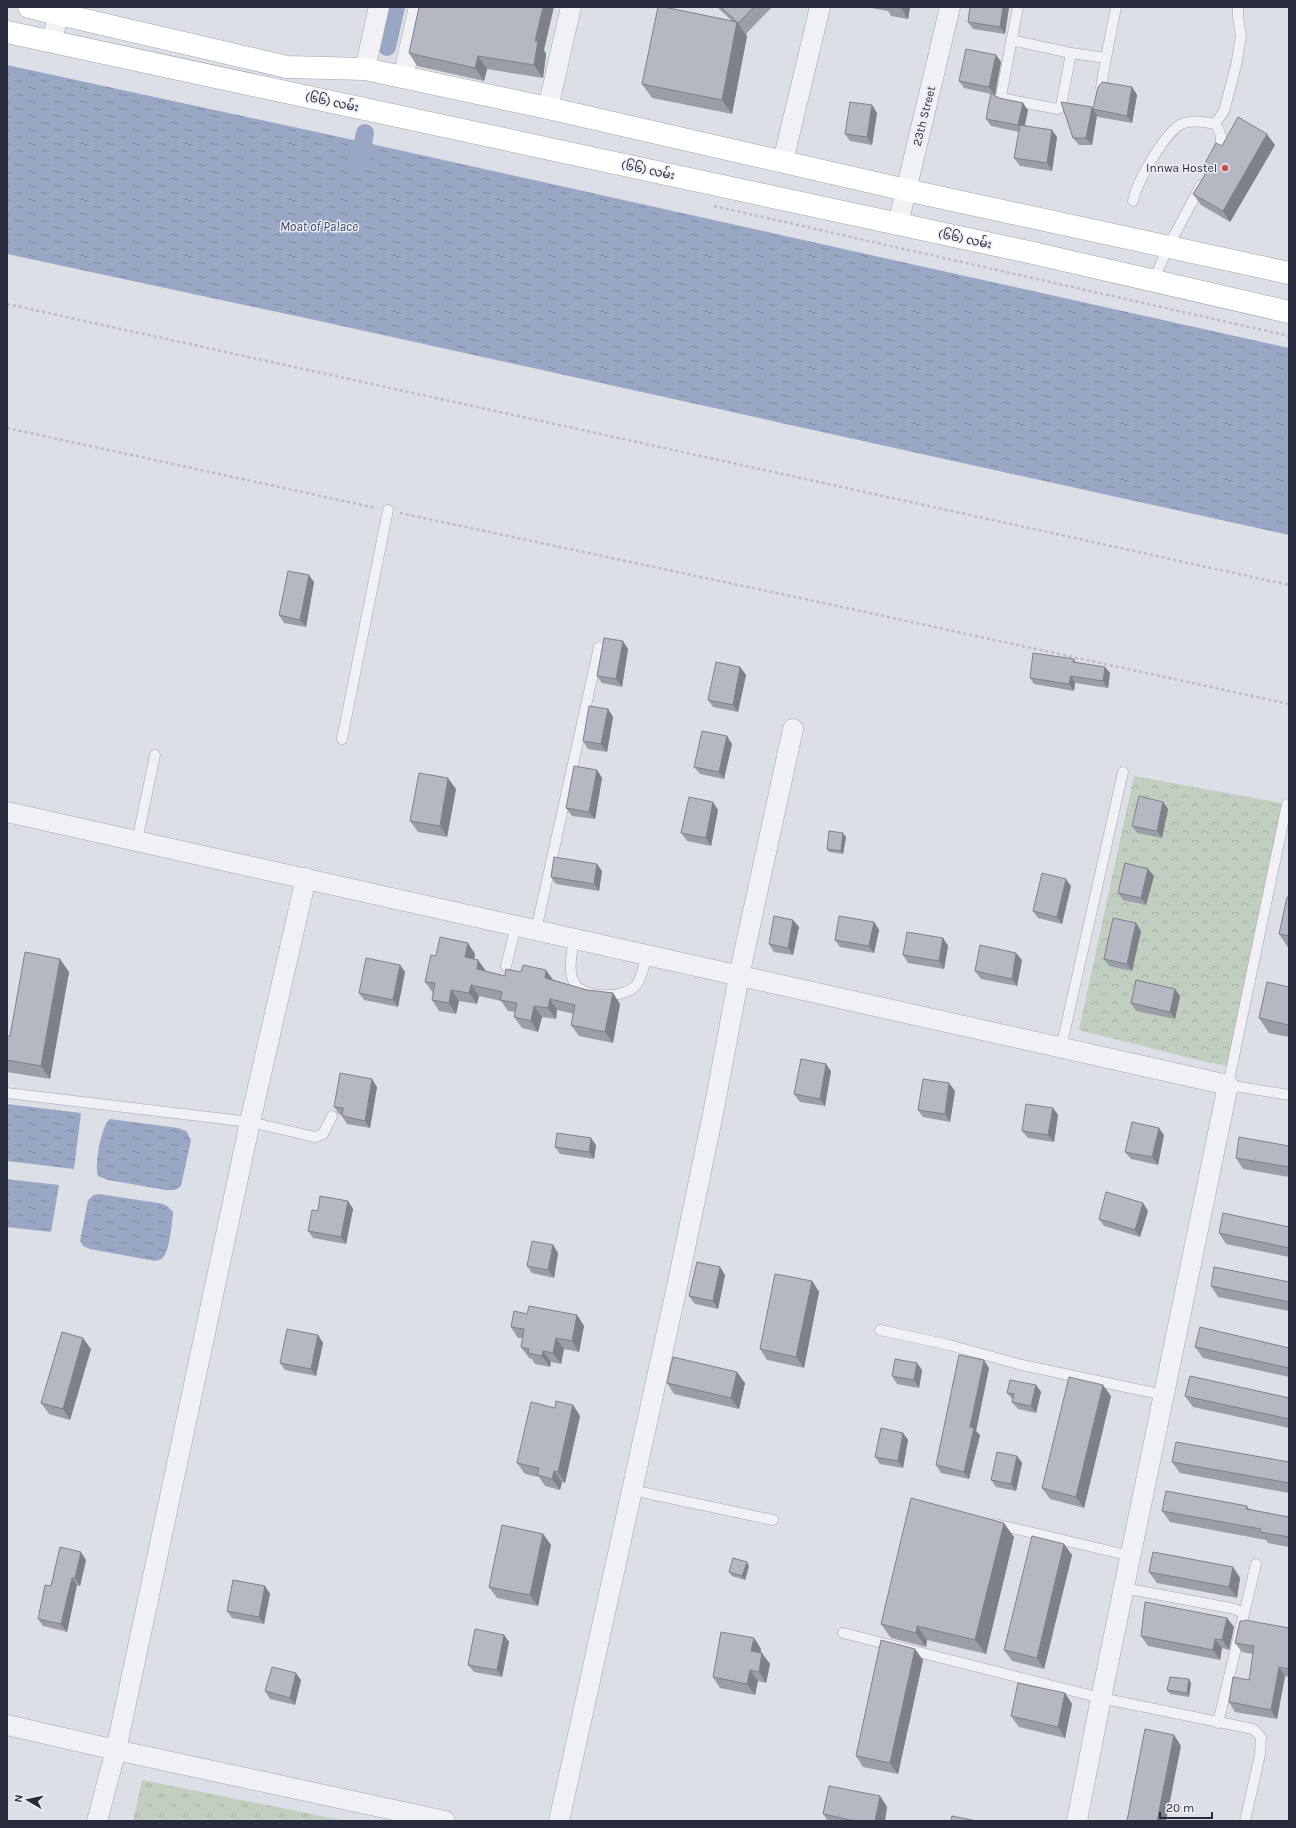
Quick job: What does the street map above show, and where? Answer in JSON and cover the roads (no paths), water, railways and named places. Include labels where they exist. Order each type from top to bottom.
[{"type":"main road","points":[[28,7],[60,11],[287,67],[365,69],[548,108],[906,190],[1289,273]]},
{"type":"main road","name":"(၆၆) လမ်း","points":[[7,32],[1033,253],[1153,282],[1289,312]]},
{"type":"street","points":[[365,69],[379,7]]},
{"type":"street","points":[[402,77],[419,7]]},
{"type":"street","points":[[548,108],[571,7]]},
{"type":"street","points":[[783,161],[820,7]]},
{"type":"street","name":"23th Street","points":[[898,224],[950,7]]},
{"type":"street","points":[[51,42],[60,11]]},
{"type":"street","points":[[559,1821],[632,1490],[712,1116],[739,976],[793,730]]},
{"type":"street","points":[[7,812],[1228,1085],[1131,1556],[1100,1698],[1077,1821]]},
{"type":"street","points":[[97,1821],[116,1750],[250,1122],[306,878]]},
{"type":"street","points":[[7,1725],[445,1821]]},
{"type":"lane","points":[[1018,7],[1001,96],[1005,99],[1058,109],[1060,106],[1071,52]]},
{"type":"lane","points":[[1101,88],[1116,7]]},
{"type":"lane","points":[[1215,124],[1224,111],[1236,66],[1241,36],[1238,7]]},
{"type":"lane","points":[[1011,40],[1106,58]]},
{"type":"lane","points":[[1133,201],[1135,191],[1143,173],[1170,134],[1183,123],[1199,121],[1215,124]]},
{"type":"lane","points":[[1210,167],[1221,145],[1222,138],[1215,124]]},
{"type":"lane","points":[[1153,282],[1168,247],[1205,177]]},
{"type":"lane","points":[[342,739],[388,510]]},
{"type":"lane","points":[[536,930],[600,647]]},
{"type":"lane","points":[[137,841],[156,754]]},
{"type":"lane","points":[[1061,1048],[1123,772]]},
{"type":"lane","points":[[1287,804],[1228,1085],[1289,1095]]},
{"type":"lane","points":[[506,966],[516,926]]},
{"type":"lane","points":[[574,939],[570,962],[571,972],[575,984],[581,990],[603,996],[628,992],[637,984],[647,955]]},
{"type":"lane","points":[[7,1093],[250,1122],[315,1137],[323,1134],[332,1116]]},
{"type":"lane","points":[[880,1330],[949,1345],[1035,1368],[1164,1395]]},
{"type":"lane","points":[[632,1490],[773,1520]]},
{"type":"lane","points":[[987,1522],[1131,1556]]},
{"type":"lane","points":[[1218,1723],[1256,1564]]},
{"type":"lane","points":[[1124,1588],[1235,1609],[1244,1614]]},
{"type":"lane","points":[[843,1633],[1100,1698],[1253,1729],[1261,1737],[1260,1755],[1245,1821]]},
{"type":"water","name":"Moat of Palace","points":[[7,65],[349,139],[1289,348],[1289,535],[324,322],[7,254]]},
{"type":"water","points":[[7,1104],[81,1113],[74,1169],[7,1161]]},
{"type":"water","points":[[110,1119],[178,1128],[186,1131],[191,1140],[181,1186],[175,1190],[166,1190],[108,1180],[98,1176],[97,1164],[99,1146],[104,1129]]},
{"type":"water","points":[[7,1179],[59,1185],[51,1232],[7,1227]]},
{"type":"water","points":[[99,1194],[160,1203],[173,1212],[167,1250],[162,1259],[155,1261],[90,1249],[83,1246],[80,1241],[88,1200],[94,1195]]},
{"type":"waterway","points":[[387,47],[396,7]]},
{"type":"waterway","points":[[359,165],[365,133]]},
{"type":"place","name":"Innwa Hostel","points":[[1225,168]]}]
